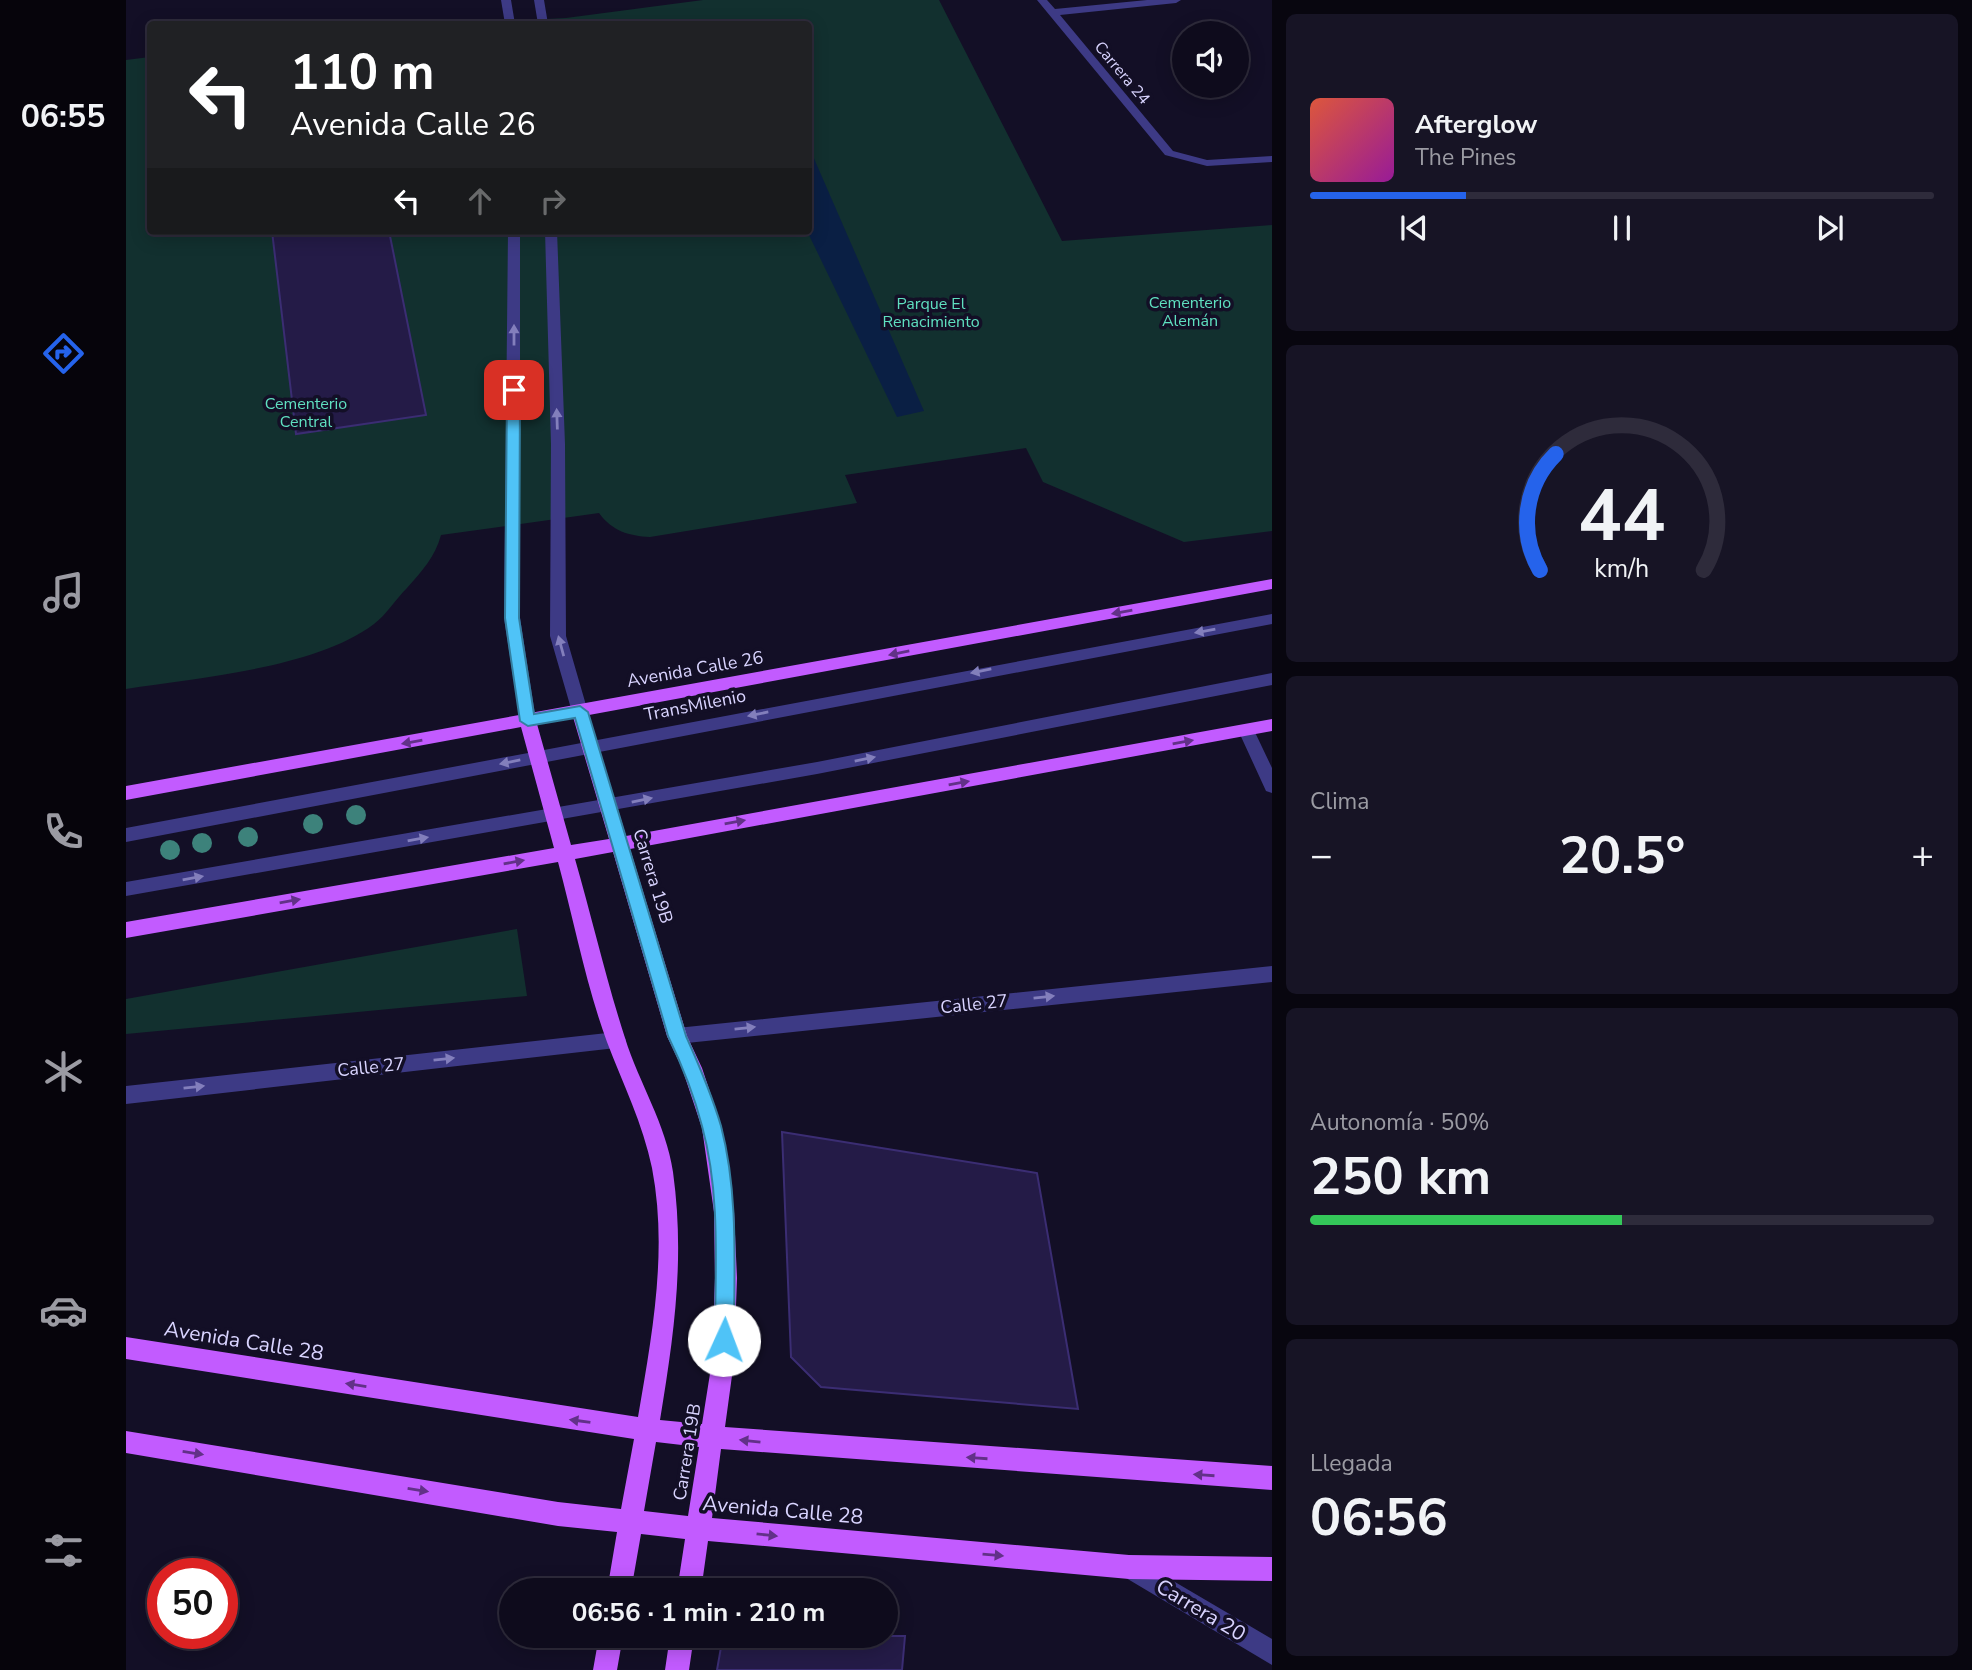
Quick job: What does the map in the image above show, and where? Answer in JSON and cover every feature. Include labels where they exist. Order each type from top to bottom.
[{"type":"main road","name":"Avenida Calle 26","points":[[126,793],[1272,584]]},
{"type":"main road","name":"Carrera 19B","points":[[580,712],[677,1036],[692,1068],[712,1128],[724,1212],[725,1329],[713,1437],[691,1578]]},
{"type":"main road","points":[[528,721],[616,1041],[651,1126],[662,1169],[667,1213],[669,1272],[665,1324],[621,1578]]},
{"type":"main road","points":[[126,930],[620,844],[1272,725]]},
{"type":"main road","name":"Avenida Calle 28","points":[[126,1348],[648,1430],[1272,1478]]},
{"type":"main road","name":"Avenida Calle 28","points":[[130,1449],[558,1514],[632,1522],[1129,1567],[1272,1569]]},
{"type":"main road","points":[[605,1670],[609,1648]]},
{"type":"main road","points":[[677,1670],[680,1648]]},
{"type":"street","points":[[506,0],[510,21]]},
{"type":"street","points":[[539,0],[542,21]]},
{"type":"street","name":"Carrera 24","points":[[1042,0],[1169,153],[1183,160],[1220,164],[1272,159]]},
{"type":"street","points":[[1052,13],[1176,0]]},
{"type":"street","points":[[514,235],[512,618],[528,721]]},
{"type":"street","name":"Carrera 19B","points":[[551,235],[558,444],[558,636],[580,712]]},
{"type":"street","name":"TransMilenio","points":[[126,835],[1055,657],[1272,619]]},
{"type":"street","points":[[126,889],[608,807],[1082,718],[1272,679]]},
{"type":"street","points":[[1246,730],[1272,786]]},
{"type":"street","name":"Calle 27","points":[[677,1036],[1272,974]]},
{"type":"street","name":"Calle 27","points":[[126,1095],[616,1041]]},
{"type":"street","name":"Carrera 20","points":[[1129,1567],[1272,1653]]},
{"type":"green space","name":"Cementerio Central","points":[[703,0],[939,0],[1062,241],[1272,225],[1272,531],[1184,542],[1043,482],[1026,448],[845,475],[857,503],[650,537],[622,531],[599,513],[441,535],[435,550],[418,576],[387,612],[374,624],[349,639],[320,651],[255,669],[126,689],[126,60],[147,57],[147,235],[812,235],[812,21],[508,21],[566,18]]},
{"type":"green space","points":[[517,929],[527,996],[126,1034],[126,999]]},
{"type":"water","points":[[812,154],[924,411],[897,417],[809,235],[812,235]]},
{"type":"building","points":[[272,235],[390,235],[426,415],[296,434]]},
{"type":"building","points":[[782,1132],[1037,1173],[1078,1409],[821,1387],[791,1357]]},
{"type":"building","points":[[898,1636],[905,1636],[902,1670],[717,1670],[721,1648],[898,1648]]},
{"type":"route","points":[[514,390],[512,618],[528,721],[580,712],[677,1036],[692,1068],[712,1128],[724,1212],[724,1340]]},
{"type":"park label","name":"Cementerio Alemán","points":[[1190,312]]},
{"type":"park label","name":"Parque El Renacimiento","points":[[931,313]]}]
